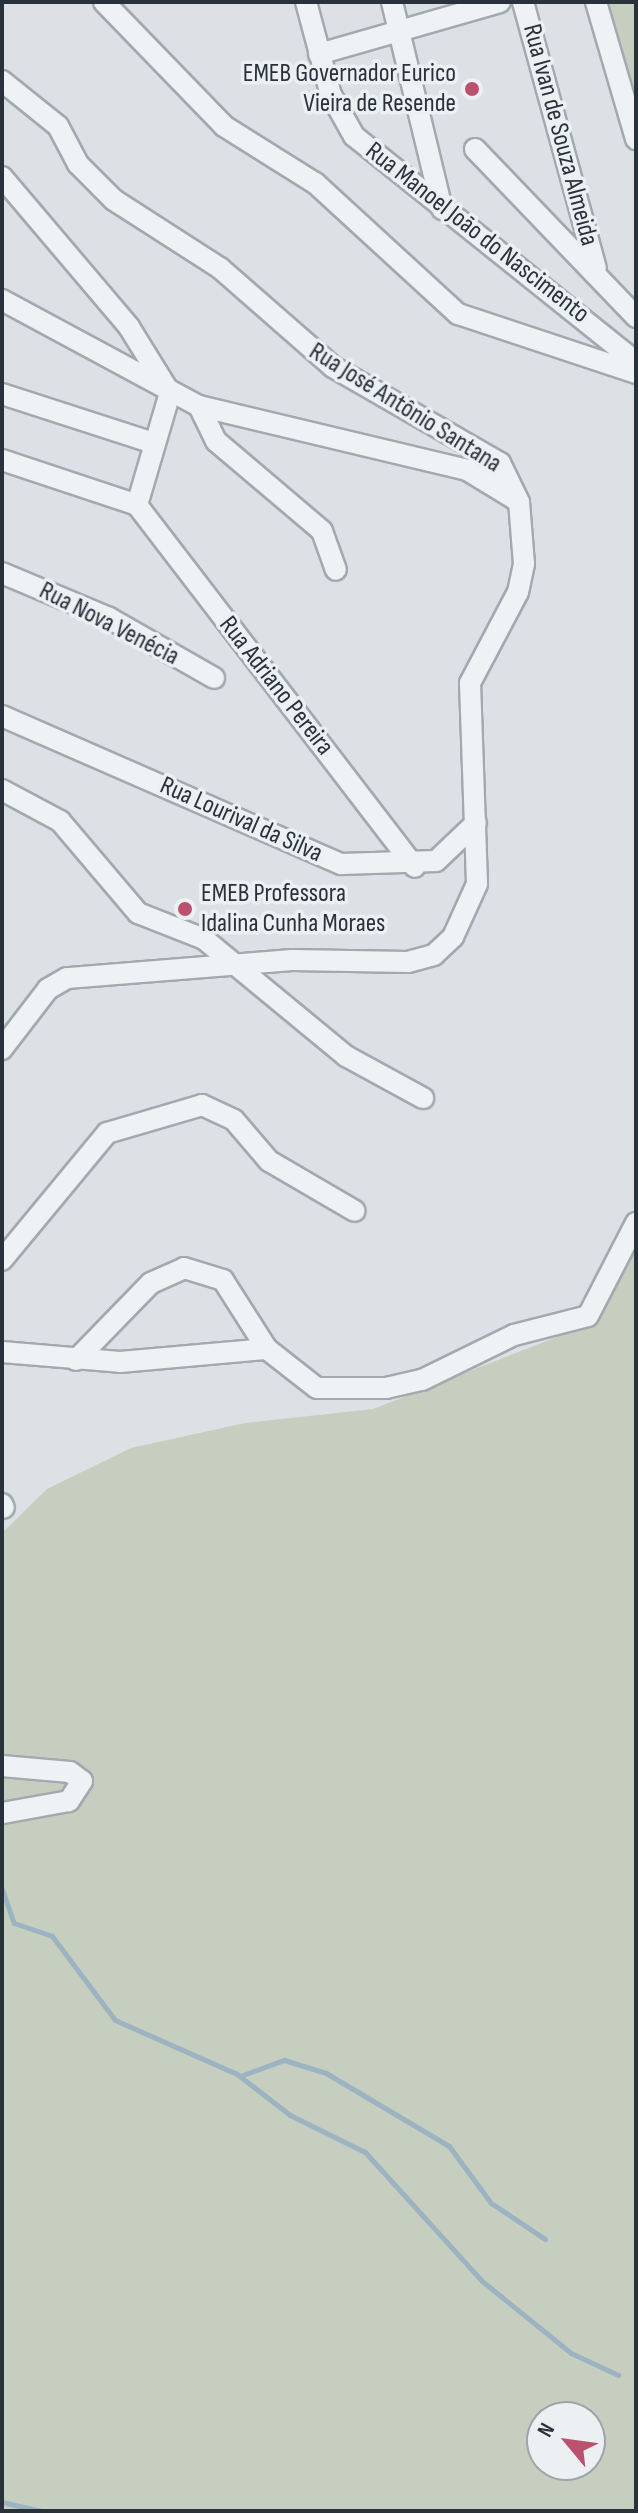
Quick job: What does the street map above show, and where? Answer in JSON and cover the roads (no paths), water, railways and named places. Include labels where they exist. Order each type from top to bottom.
[{"type":"street","name":"Rua Manoel João do Nascimento","points":[[104,2],[224,126],[315,183],[458,314],[636,373]]},
{"type":"street","name":"Rua Manoel João do Nascimento","points":[[306,2],[331,95],[354,136],[442,209],[572,304],[636,362]]},
{"type":"street","points":[[392,2],[442,209]]},
{"type":"street","points":[[319,54],[500,2]]},
{"type":"street","name":"Rua Ivan de Souza Almeida","points":[[523,2],[596,268]]},
{"type":"street","points":[[596,2],[636,139]]},
{"type":"street","name":"Rua José Antônio Santana","points":[[2,81],[58,126],[78,164],[114,200],[220,268],[333,367],[490,455],[509,473],[519,502],[524,564],[518,592],[470,683],[477,884],[468,913],[434,955],[229,963],[67,978],[48,989],[2,1049]]},
{"type":"street","points":[[475,149],[596,268],[636,317]]},
{"type":"street","points":[[2,177],[129,327],[170,393],[137,505],[2,460]]},
{"type":"street","points":[[2,300],[199,406],[467,470],[519,502]]},
{"type":"street","points":[[2,394],[154,443]]},
{"type":"street","points":[[199,406],[227,453],[322,531],[336,570]]},
{"type":"street","name":"Rua Adriano Pereira","points":[[137,505],[415,867]]},
{"type":"street","name":"Rua Nova Venécia","points":[[2,573],[109,618],[214,678]]},
{"type":"street","name":"Rua Lourival da Silva","points":[[2,716],[303,852],[341,864],[415,867]]},
{"type":"street","points":[[2,790],[60,821],[138,913],[204,939],[229,963],[346,1056],[423,1098]]},
{"type":"street","points":[[415,867],[436,861],[476,823]]},
{"type":"street","points":[[2,1260],[107,1133],[202,1105],[234,1120],[269,1161],[355,1211]]},
{"type":"street","points":[[76,1360],[151,1283],[184,1268],[223,1280],[267,1349],[317,1388],[386,1388],[422,1380],[514,1335],[588,1316],[636,1223]]},
{"type":"street","points":[[2,1352],[76,1360],[267,1349]]},
{"type":"street","points":[[2,1766],[70,1772],[82,1781],[69,1801],[2,1813]]},
{"type":"waterway","points":[[2,1889],[14,1923],[52,1936],[115,2020],[237,2074],[290,2115],[365,2152],[482,2281],[571,2353],[618,2375]]},
{"type":"waterway","points":[[240,2076],[284,2060],[326,2073],[449,2146],[491,2203],[545,2239]]},
{"type":"waterway","points":[[2,2502],[41,2511]]},
{"type":"place","name":"EMEB Governador Eurico Vieira de Resende","points":[[472,89]]},
{"type":"place","name":"EMEB Professora Idalina Cunha Moraes","points":[[185,909]]}]
